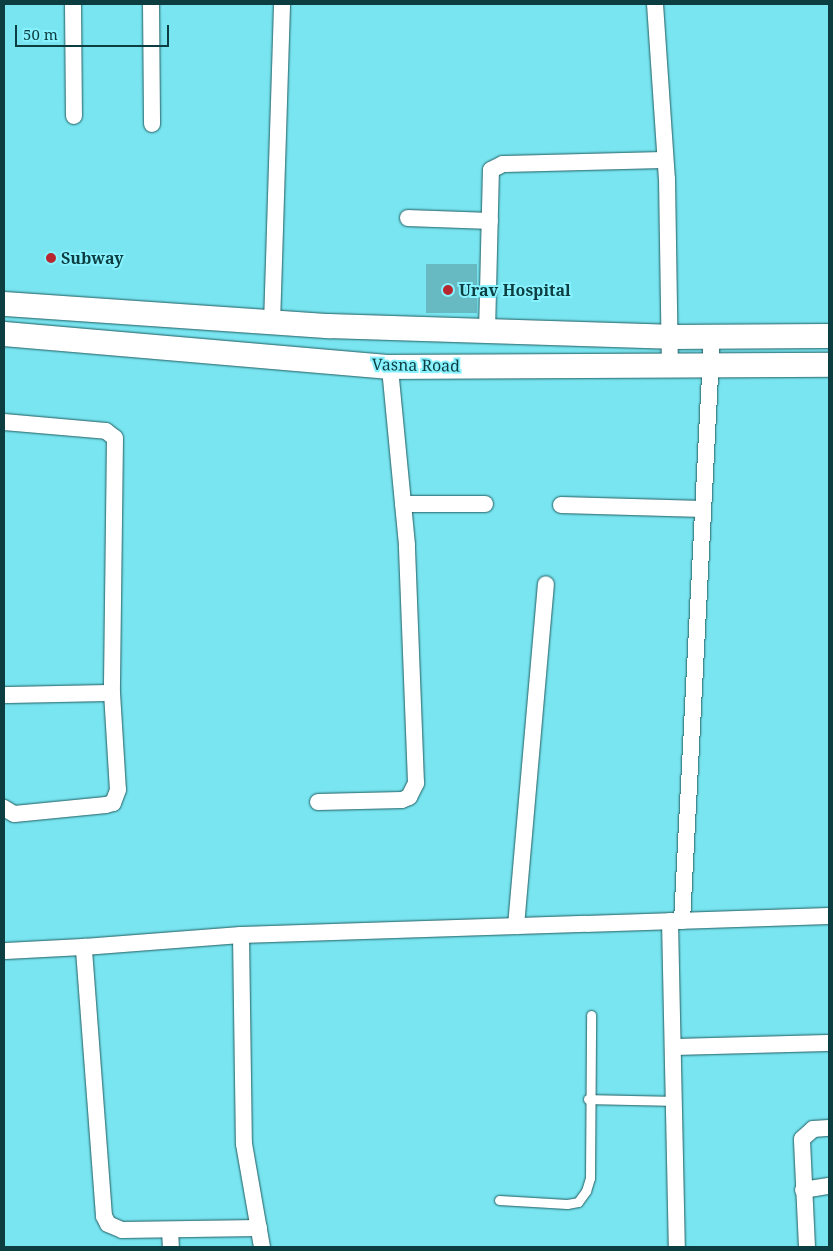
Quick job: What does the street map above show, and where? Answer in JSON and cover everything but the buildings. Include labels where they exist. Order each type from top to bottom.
[{"type":"main road","points":[[4,304],[272,324],[669,337],[829,336]]},
{"type":"main road","name":"Vasna Road","points":[[4,334],[390,366],[670,364],[710,368],[829,365]]},
{"type":"street","points":[[73,4],[74,116]]},
{"type":"street","points":[[151,4],[152,124]]},
{"type":"street","points":[[272,324],[282,4]]},
{"type":"street","points":[[655,4],[665,160],[670,364]]},
{"type":"street","points":[[487,332],[491,170],[496,166],[665,160]]},
{"type":"street","points":[[408,218],[490,221]]},
{"type":"street","points":[[677,1247],[673,1047],[676,921],[703,509],[712,337]]},
{"type":"street","points":[[318,802],[402,800],[414,791],[403,504],[390,366]]},
{"type":"street","points":[[4,422],[106,431],[115,438],[112,693],[118,790],[113,803],[14,814],[4,808]]},
{"type":"street","points":[[403,504],[485,504]]},
{"type":"street","points":[[561,505],[703,509]]},
{"type":"street","points":[[516,926],[546,584]]},
{"type":"street","points":[[4,695],[112,693]]},
{"type":"street","points":[[4,951],[241,935],[829,916]]},
{"type":"street","points":[[241,935],[244,1144],[262,1247]]},
{"type":"street","points":[[84,947],[104,1216],[114,1229],[259,1228]]},
{"type":"street","points":[[673,1047],[829,1042]]},
{"type":"street","points":[[807,1247],[802,1139],[813,1129],[829,1128]]},
{"type":"street","points":[[803,1190],[829,1186]]},
{"type":"street","points":[[170,1230],[171,1247]]},
{"type":"lane","points":[[498,1200],[578,1202],[590,1178],[588,1099],[591,1015]]},
{"type":"lane","points":[[588,1099],[674,1101]]},
{"type":"place","name":"Subway","points":[[51,258]]},
{"type":"place","name":"Urav Hospital","points":[[448,290]]}]
